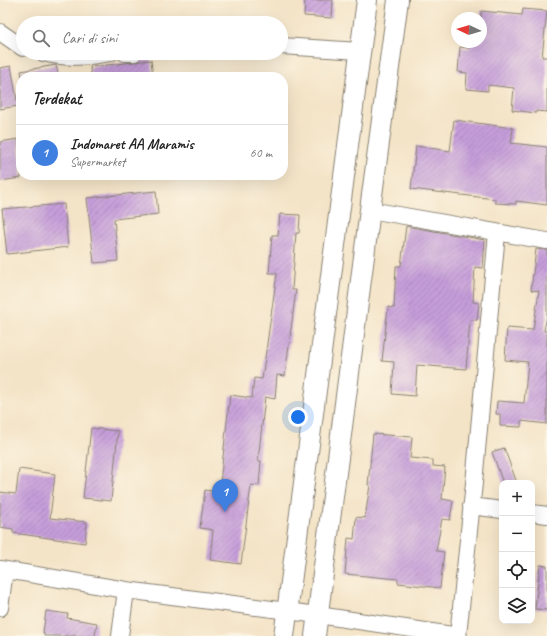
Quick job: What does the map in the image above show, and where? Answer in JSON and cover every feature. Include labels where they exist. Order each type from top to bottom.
[{"type":"street","points":[[284,636],[367,0]]},
{"type":"street","points":[[315,636],[398,0]]},
{"type":"street","points":[[0,32],[16,43]]},
{"type":"street","points":[[288,46],[360,50]]},
{"type":"street","points":[[370,210],[547,241]]},
{"type":"street","points":[[0,608],[3,570],[126,590],[318,615],[458,636],[497,233]]},
{"type":"street","points":[[471,506],[499,510]]},
{"type":"street","points":[[535,513],[547,515]]},
{"type":"street","points":[[120,636],[126,590]]},
{"type":"building","points":[[305,0],[333,0],[332,18],[304,16]]},
{"type":"building","points":[[523,9],[547,11],[542,57],[547,57],[547,112],[536,111],[536,113],[512,110],[514,88],[488,85],[488,91],[466,89],[467,73],[458,72],[460,48],[487,48],[487,12],[481,11],[522,15]]},
{"type":"building","points":[[151,60],[152,72],[90,72],[90,67]]},
{"type":"building","points":[[56,65],[58,72],[21,72]]},
{"type":"building","points":[[11,66],[16,95],[16,106],[0,109],[0,68]]},
{"type":"building","points":[[454,120],[513,128],[511,143],[547,147],[547,205],[516,201],[516,204],[495,203],[495,199],[411,189],[416,146],[450,151]]},
{"type":"building","points":[[16,139],[16,179],[0,181],[0,142]]},
{"type":"building","points":[[156,191],[158,214],[114,219],[118,261],[94,263],[87,198]]},
{"type":"building","points":[[64,204],[68,247],[7,254],[2,209]]},
{"type":"building","points":[[280,214],[300,215],[299,233],[296,233],[292,290],[296,290],[285,376],[277,375],[275,399],[265,397],[258,461],[261,461],[259,486],[251,485],[241,564],[210,560],[213,530],[200,528],[205,490],[219,492],[230,395],[252,398],[254,378],[262,379],[277,273],[269,273],[272,235],[278,235]]},
{"type":"building","points":[[406,226],[485,240],[483,268],[475,267],[473,302],[479,303],[477,320],[470,320],[466,369],[417,365],[415,396],[392,394],[394,362],[382,361],[388,307],[394,308],[396,266],[401,266]]},
{"type":"building","points":[[536,249],[547,250],[547,315],[544,331],[547,331],[547,424],[521,421],[521,427],[500,426],[500,414],[496,414],[497,401],[524,403],[528,362],[505,360],[507,328],[533,330],[539,291],[531,290]]},
{"type":"building","points":[[91,428],[118,431],[111,501],[83,498]]},
{"type":"building","points":[[373,434],[412,437],[410,458],[433,460],[433,466],[445,467],[442,499],[453,501],[450,520],[442,519],[436,551],[444,552],[440,588],[398,583],[398,579],[345,574],[348,538],[354,539],[356,517],[365,518],[370,485],[368,485]]},
{"type":"building","points":[[504,448],[516,480],[502,480],[492,452]]},
{"type":"building","points":[[19,469],[55,474],[50,518],[87,522],[85,543],[13,533],[13,529],[0,527],[0,492],[16,494]]},
{"type":"building","points":[[540,565],[547,566],[547,610],[535,609]]},
{"type":"building","points":[[46,611],[68,614],[67,618],[97,623],[95,636],[44,636],[43,633]]},
{"type":"place","name":"Indomaret AA Maramis","points":[[225,512]]}]
